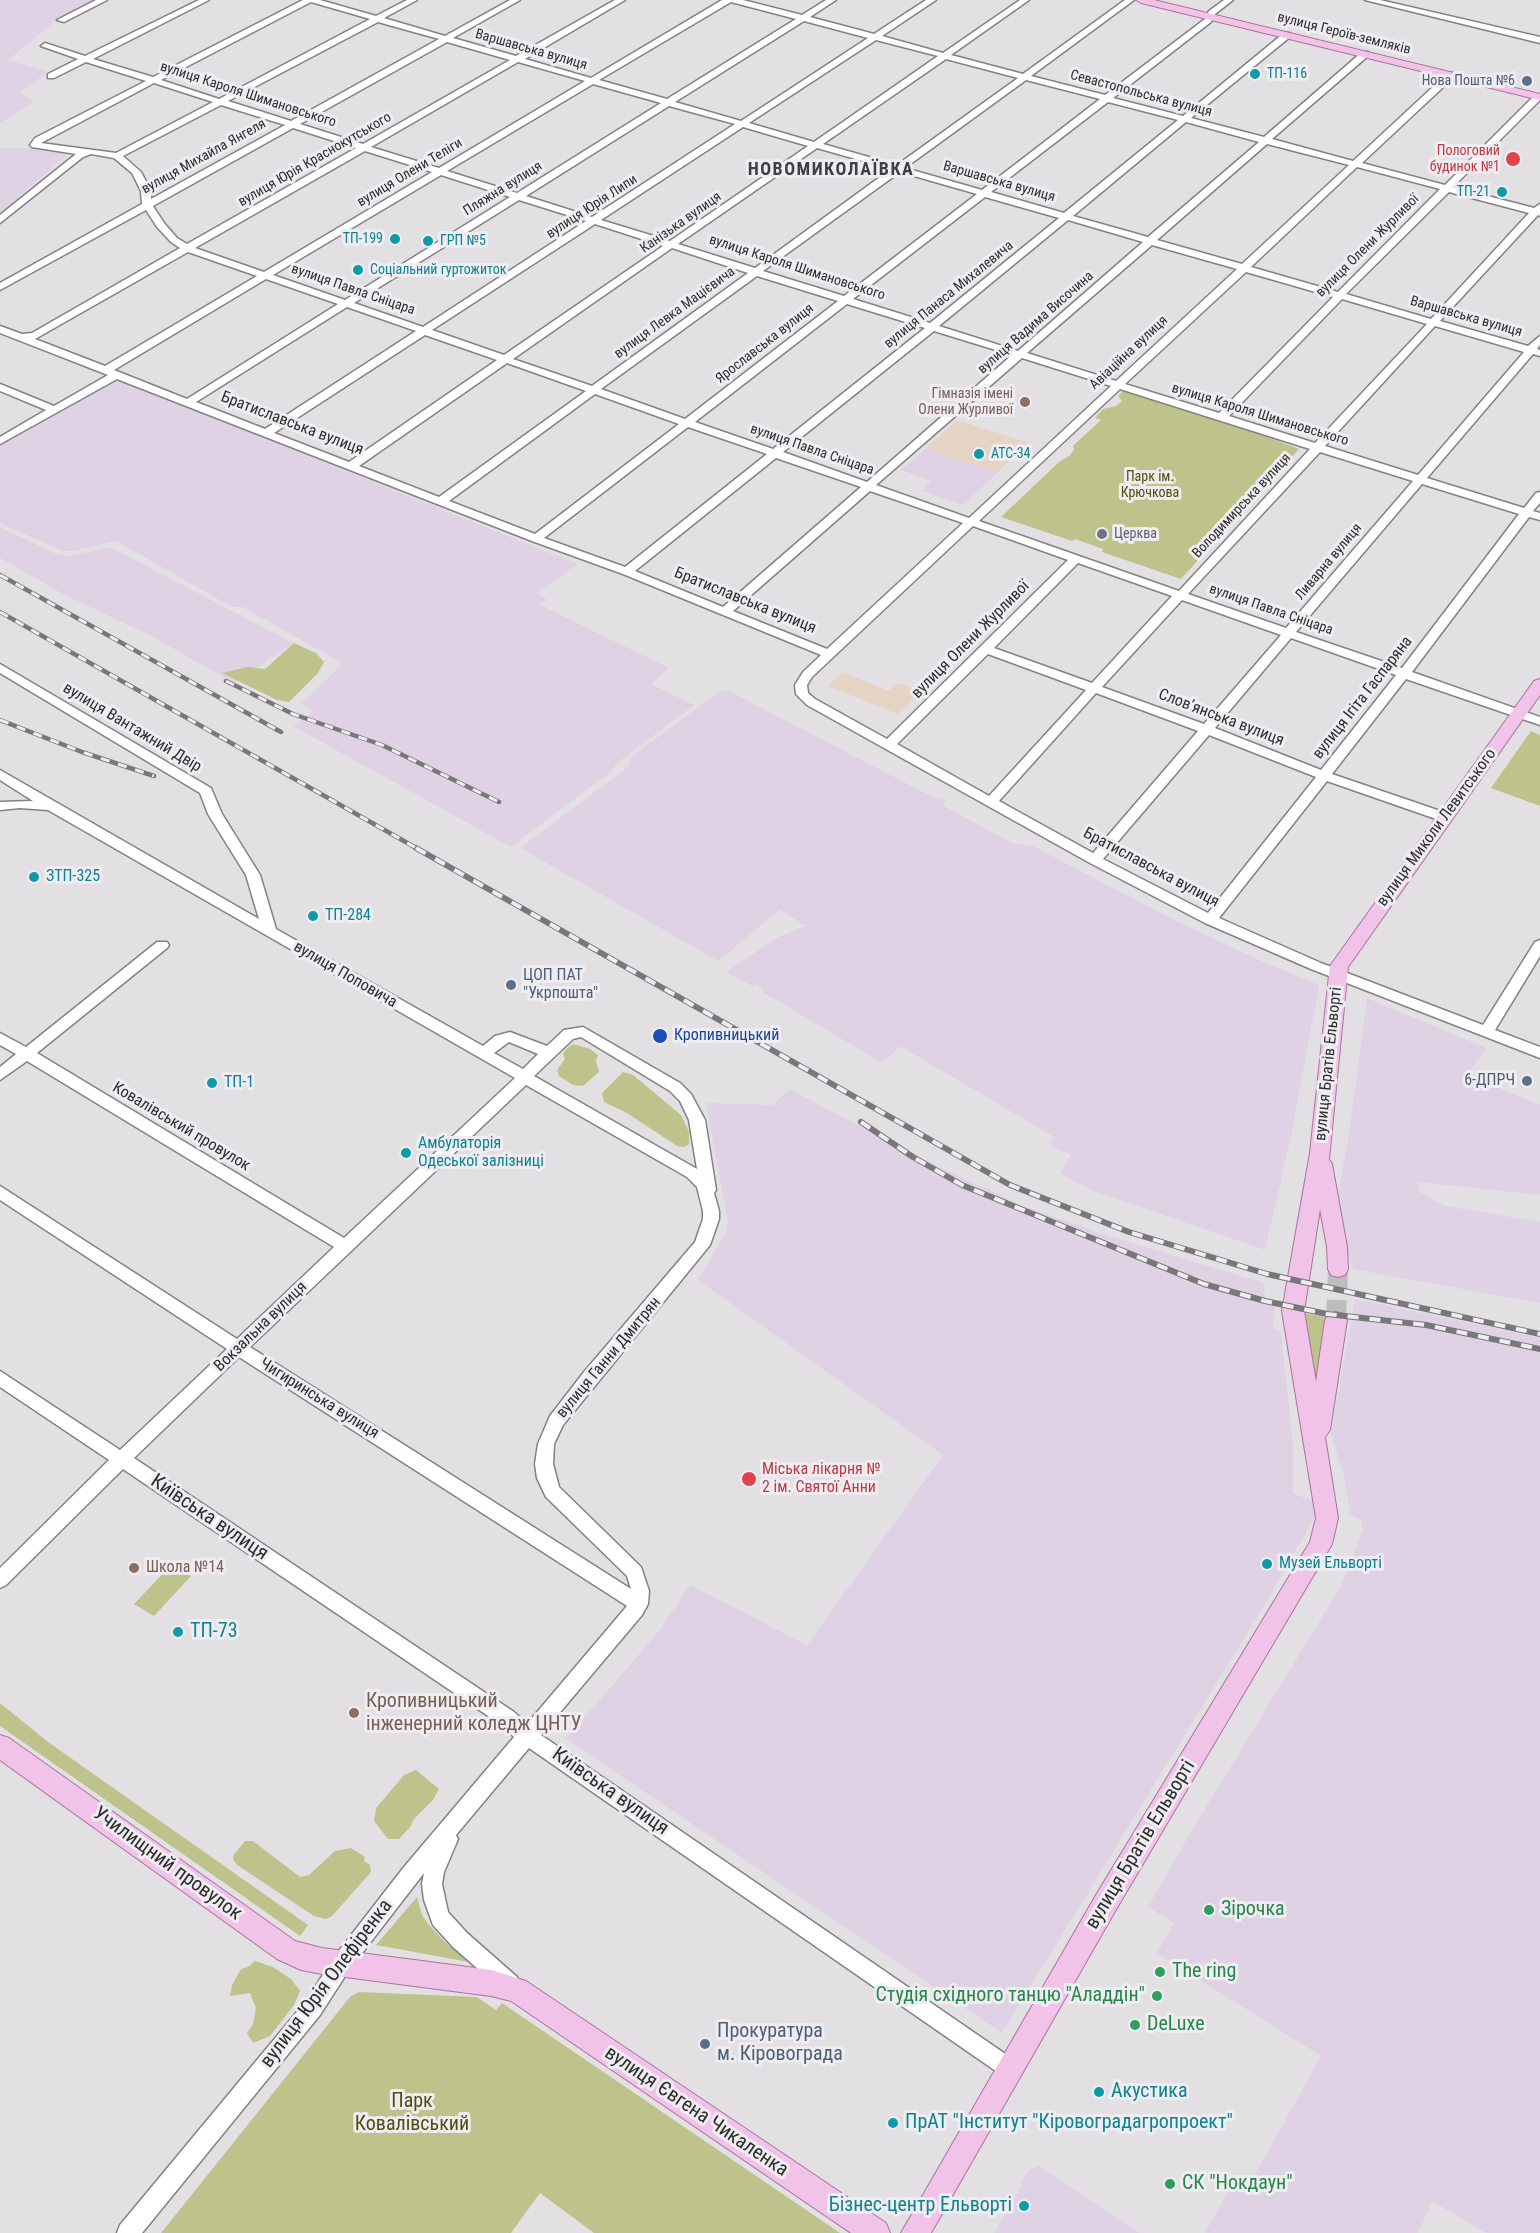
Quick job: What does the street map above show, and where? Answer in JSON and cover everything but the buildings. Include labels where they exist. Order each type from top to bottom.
[{"type":"main road","name":"вулиця Героїв-земляків","points":[[1141,0],[1539,97]]},
{"type":"main road","name":"вулиця Миколи Левитського","points":[[1338,975],[1344,958],[1540,684]]},
{"type":"main road","name":"вулиця Братів Ельворті","points":[[915,2233],[1105,1904],[1321,1544],[1327,1518],[1293,1311],[1320,1153],[1338,975]]},
{"type":"main road","name":"вулиця Братів Ельворті","points":[[1320,1153],[1337,1247],[1338,1269]]},
{"type":"main road","name":"вулиця Братів Ельворті","points":[[1316,1447],[1336,1320]]},
{"type":"main road","name":"Училищний провулок","points":[[0,1746],[286,1950],[301,1957],[342,1963]]},
{"type":"main road","name":"вулиця Євгена Чикаленка","points":[[342,1963],[491,1983],[517,1990],[876,2233]]},
{"type":"street","points":[[60,20],[103,0]]},
{"type":"street","points":[[51,76],[205,0]]},
{"type":"street","points":[[310,0],[38,140],[35,145],[117,156],[413,0]]},
{"type":"street","name":"Варшавська вулиця","points":[[310,0],[1535,351]]},
{"type":"street","name":"вулиця Михайла Янгеля","points":[[0,287],[516,0]]},
{"type":"street","name":"вулиця Юрія Краснокутського","points":[[21,337],[34,336],[621,0]]},
{"type":"street","name":"вулиця Олени Теліги","points":[[1,440],[55,410],[267,275],[728,0]]},
{"type":"street","name":"Севастопольська вулиця","points":[[734,0],[1265,142],[1538,211]]},
{"type":"street","name":"Пляжна вулиця","points":[[189,402],[832,0]]},
{"type":"street","name":"вулиця Юрія Липи","points":[[265,434],[932,0]]},
{"type":"street","name":"Канізька вулиця","points":[[351,466],[1025,0]]},
{"type":"street","name":"вулиця Левка Мацієвича","points":[[441,501],[1130,0]]},
{"type":"street","name":"Ярославська вулиця","points":[[536,539],[1106,99],[1229,0]]},
{"type":"street","points":[[1369,0],[1540,40]]},
{"type":"street","name":"вулиця Панаса Михалевича","points":[[627,572],[932,327],[1287,35]]},
{"type":"street","name":"вулиця Кароля Шимановського","points":[[45,46],[1117,386],[1540,517]]},
{"type":"street","name":"вулиця Вадима Височина","points":[[725,611],[1365,54]]},
{"type":"street","name":"Авіаційна вулиця","points":[[829,654],[1451,75]]},
{"type":"street","name":"вулиця Олени Журливої","points":[[1221,418],[1341,294],[1539,97]]},
{"type":"street","points":[[0,220],[85,152]]},
{"type":"street","name":"вулиця Павла Сніцара","points":[[117,156],[136,172],[146,191],[147,204],[160,225],[174,240],[187,248],[1540,721]]},
{"type":"street","name":"Володимирська вулиця","points":[[992,801],[1171,603],[1181,595],[1433,321],[1538,211]]},
{"type":"street","name":"Братиславська вулиця","points":[[0,329],[265,434],[627,572],[829,654],[801,685],[802,694],[811,702],[1095,860],[1210,920],[1338,975],[1540,1053]]},
{"type":"street","name":"Ливарна вулиця","points":[[1095,860],[1208,730],[1419,479],[1535,351],[1540,339]]},
{"type":"street","points":[[0,387],[55,410]]},
{"type":"street","name":"вулиця Ігіта Гаспаряна","points":[[1210,920],[1405,672],[1540,495]]},
{"type":"street","name":"вулиця Олени Журливої","points":[[889,745],[1076,558]]},
{"type":"street","name":"Словʼянська вулиця","points":[[986,649],[1208,730],[1323,775],[1444,817]]},
{"type":"street","name":"вулиця Вантажний Двір","points":[[0,668],[206,791],[215,814],[253,876],[270,932]]},
{"type":"street","name":"вулиця Поповича","points":[[0,774],[51,806],[692,1173],[701,1180],[708,1193]]},
{"type":"street","points":[[0,806],[33,804],[51,806]]},
{"type":"street","points":[[0,1075],[162,945]]},
{"type":"street","points":[[1486,1032],[1540,946]]},
{"type":"street","name":"вулиця Ганни Дмитрян","points":[[549,1053],[569,1034],[583,1032],[675,1087],[686,1098],[697,1120],[708,1179],[711,1219],[702,1245],[555,1421],[546,1444],[545,1471],[552,1492],[635,1572],[640,1590],[639,1604]]},
{"type":"street","points":[[483,1054],[500,1040],[510,1037],[549,1053]]},
{"type":"street","name":"Ковалівський провулок","points":[[0,1038],[345,1246]]},
{"type":"street","name":"Вокзальна вулиця","points":[[0,1580],[122,1459],[240,1349],[345,1246],[515,1089],[549,1053]]},
{"type":"street","name":"Чигиринська вулиця","points":[[0,1192],[240,1349],[639,1604]]},
{"type":"street","name":"Київська вулиця","points":[[0,1378],[507,1718],[527,1736],[1010,2069]]},
{"type":"street","points":[[527,1736],[633,1614],[639,1604]]},
{"type":"street","name":"вулиця Юрія Олефіренка","points":[[128,2233],[313,2008],[342,1963],[411,1874],[527,1736]]},
{"type":"street","name":"вулиця Євгена Чикаленка","points":[[458,1819],[434,1872],[434,1900],[440,1918],[460,1940],[517,1990]]},
{"type":"shaded area","points":[[0,0],[99,0],[57,20],[8,60],[48,72],[20,92],[34,102],[0,123]]},
{"type":"shaded area","points":[[0,148],[45,149],[69,153],[0,213]]},
{"type":"shaded area","points":[[118,379],[577,564],[537,593],[547,600],[540,605],[669,668],[651,684],[694,705],[617,763],[612,771],[511,847],[293,726],[314,711],[301,704],[341,665],[340,662],[243,607],[232,607],[116,541],[73,551],[63,551],[0,523],[0,443]]},
{"type":"shaded area","points":[[957,420],[1029,443],[997,473],[925,449]]},
{"type":"shaded area","points":[[925,449],[997,473],[963,505],[921,491],[931,481],[901,470]]},
{"type":"shaded area","points":[[0,527],[56,554],[70,556],[110,547],[293,643],[234,683],[153,637],[63,594],[0,558]]},
{"type":"shaded area","points":[[843,672],[889,691],[898,683],[921,692],[898,714],[828,686]]},
{"type":"shaded area","points":[[720,691],[731,692],[921,791],[937,799],[939,797],[946,801],[942,805],[1014,844],[1031,845],[1174,920],[1261,961],[1319,985],[1291,1136],[1265,1250],[1094,1191],[1060,1174],[1071,1154],[1050,1147],[1054,1137],[900,1046],[882,1063],[761,991],[763,988],[755,984],[752,986],[726,972],[780,936],[806,926],[780,910],[718,961],[520,848],[628,767],[631,757]]},
{"type":"shaded area","points":[[1367,998],[1486,1048],[1467,1075],[1540,1105],[1540,1195],[1418,1182],[1420,1192],[1445,1206],[1540,1222],[1540,1303],[1353,1269],[1345,1245],[1338,1197]]},
{"type":"shaded area","points":[[789,1089],[933,1164],[1026,1207],[1100,1233],[1264,1283],[1265,1304],[1275,1306],[1273,1329],[1281,1331],[1293,1444],[1293,1493],[1316,1503],[1316,1514],[1273,1591],[1002,2033],[566,1739],[659,1631],[690,1585],[807,1645],[943,1455],[698,1280],[726,1232],[728,1222],[706,1103],[773,1105]]},
{"type":"shaded area","points":[[1355,1299],[1540,1338],[1540,2233],[1486,2233],[1432,2201],[1418,2233],[1205,2233],[1228,2191],[1249,2185],[1321,2056],[1157,1953],[1174,1923],[1148,1907],[1192,1830],[1341,1586],[1363,1530],[1361,1520],[1350,1514],[1344,1476],[1331,1433]]},
{"type":"shaded area","points":[[1039,2166],[1140,2233],[994,2233],[1018,2192],[1027,2171]]},
{"type":"green space","name":"Парк ім. Крючкова","points":[[1123,391],[1299,449],[1181,579],[1102,552],[1103,549],[1075,539],[1072,541],[1001,517],[1059,462],[1069,456],[1074,450],[1073,446],[1101,420],[1095,418],[1103,409],[1116,406],[1122,401],[1118,396]]},
{"type":"green space","points":[[294,643],[316,653],[324,662],[318,673],[289,702],[277,700],[222,673],[247,667],[265,669]]},
{"type":"green space","points":[[1531,731],[1540,735],[1540,806],[1491,788]]},
{"type":"green space","points":[[573,1044],[590,1049],[598,1055],[596,1061],[599,1072],[583,1086],[573,1085],[559,1076],[557,1070],[565,1059],[563,1054],[566,1049]]},
{"type":"green space","points":[[623,1072],[633,1075],[681,1115],[689,1132],[689,1144],[684,1147],[677,1146],[627,1113],[604,1102],[602,1093]]},
{"type":"green space","points":[[1300,1312],[1329,1318],[1317,1389]]},
{"type":"green space","points":[[172,1564],[191,1576],[154,1616],[134,1604]]},
{"type":"green space","points":[[0,1703],[48,1742],[308,1925],[300,1936],[0,1726]]},
{"type":"green space","points":[[416,1770],[439,1789],[433,1800],[414,1819],[399,1839],[388,1839],[374,1821],[376,1808],[404,1775]]},
{"type":"green space","points":[[245,1841],[253,1841],[300,1877],[309,1875],[335,1851],[351,1848],[365,1857],[364,1861],[370,1865],[371,1872],[332,1916],[326,1919],[314,1916],[237,1865],[233,1859],[234,1854]]},
{"type":"green space","points":[[417,1897],[422,1915],[429,1925],[469,1962],[376,1945]]},
{"type":"green space","points":[[255,1961],[273,1967],[291,1979],[300,1991],[294,2005],[270,2036],[253,2043],[247,2033],[253,2024],[256,2008],[250,1993],[230,1996],[232,1985],[241,1969]]},
{"type":"green space","name":"Парк Ковалівський","points":[[359,1992],[477,1997],[496,2010],[502,2003],[840,2233],[594,2233],[540,2193],[511,2233],[161,2233],[350,1997]]},
{"type":"tunnel","points":[[1336,1320],[1338,1269]]},
{"type":"railway","points":[[0,575],[281,732]]},
{"type":"railway","points":[[0,612],[418,849]]},
{"type":"railway","points":[[226,681],[293,714],[382,745],[499,802]]},
{"type":"railway","points":[[0,720],[82,752],[154,776]]},
{"type":"railway","points":[[416,848],[1010,1185],[1129,1232],[1267,1274],[1540,1334]]},
{"type":"railway","points":[[861,1122],[913,1157],[962,1185],[1204,1284],[1265,1301],[1327,1314],[1426,1325],[1540,1349]]},
{"type":"place","name":"ТП-116","points":[[1255,74]]},
{"type":"place","name":"Нова Пошта №6","points":[[1527,81]]},
{"type":"place","name":"Пологовий будинок №1","points":[[1513,159]]},
{"type":"place","name":"ТП-21","points":[[1502,192]]},
{"type":"place","name":"ТП-199","points":[[395,239]]},
{"type":"place","name":"ГРП №5","points":[[428,241]]},
{"type":"place","name":"Соціальний гуртожиток","points":[[358,270]]},
{"type":"place","name":"Гімназія імені Олени Журливої","points":[[1025,402]]},
{"type":"place","name":"АТС-34","points":[[979,454]]},
{"type":"place","name":"Церква","points":[[1102,534]]},
{"type":"place","name":"ЗТП-325","points":[[34,877]]},
{"type":"place","name":"ТП-284","points":[[313,916]]},
{"type":"place","name":"ЦОП ПАТ \"Укрпошта\"","points":[[511,985]]},
{"type":"place","name":"Кропивницький","points":[[660,1036]]},
{"type":"place","name":"6-ДПРЧ","points":[[1527,1081]]},
{"type":"place","name":"ТП-1","points":[[212,1083]]},
{"type":"place","name":"Амбулаторія Одеської залізниці","points":[[406,1153]]},
{"type":"place","name":"Міська лікарня № 2 ім. Святої Анни","points":[[749,1479]]},
{"type":"place","name":"Музей Ельворті","points":[[1267,1564]]},
{"type":"place","name":"Школа №14","points":[[134,1568]]},
{"type":"place","name":"ТП-73","points":[[178,1632]]},
{"type":"place","name":"Кропивницький інженерний коледж ЦНТУ","points":[[354,1713]]},
{"type":"place","name":"Зірочка","points":[[1209,1910]]},
{"type":"place","name":"The ring","points":[[1160,1972]]},
{"type":"place","name":"Студія східного танцю \"Аладдін\"","points":[[1157,1996]]},
{"type":"place","name":"DeLuxe","points":[[1135,2025]]},
{"type":"place","name":"Прокуратура м. Кіровограда","points":[[705,2044]]},
{"type":"place","name":"Акустика","points":[[1099,2092]]},
{"type":"place","name":"ПрАТ \"Інститут \"Кіровоградагропроект\"","points":[[893,2123]]},
{"type":"place","name":"СК \"Нокдаун\"","points":[[1170,2184]]},
{"type":"place","name":"Бізнес-центр Ельворті","points":[[1024,2206]]},
{"type":"district","name":"НОВОМИКОЛАЇВКА","points":[[831,170]]}]
